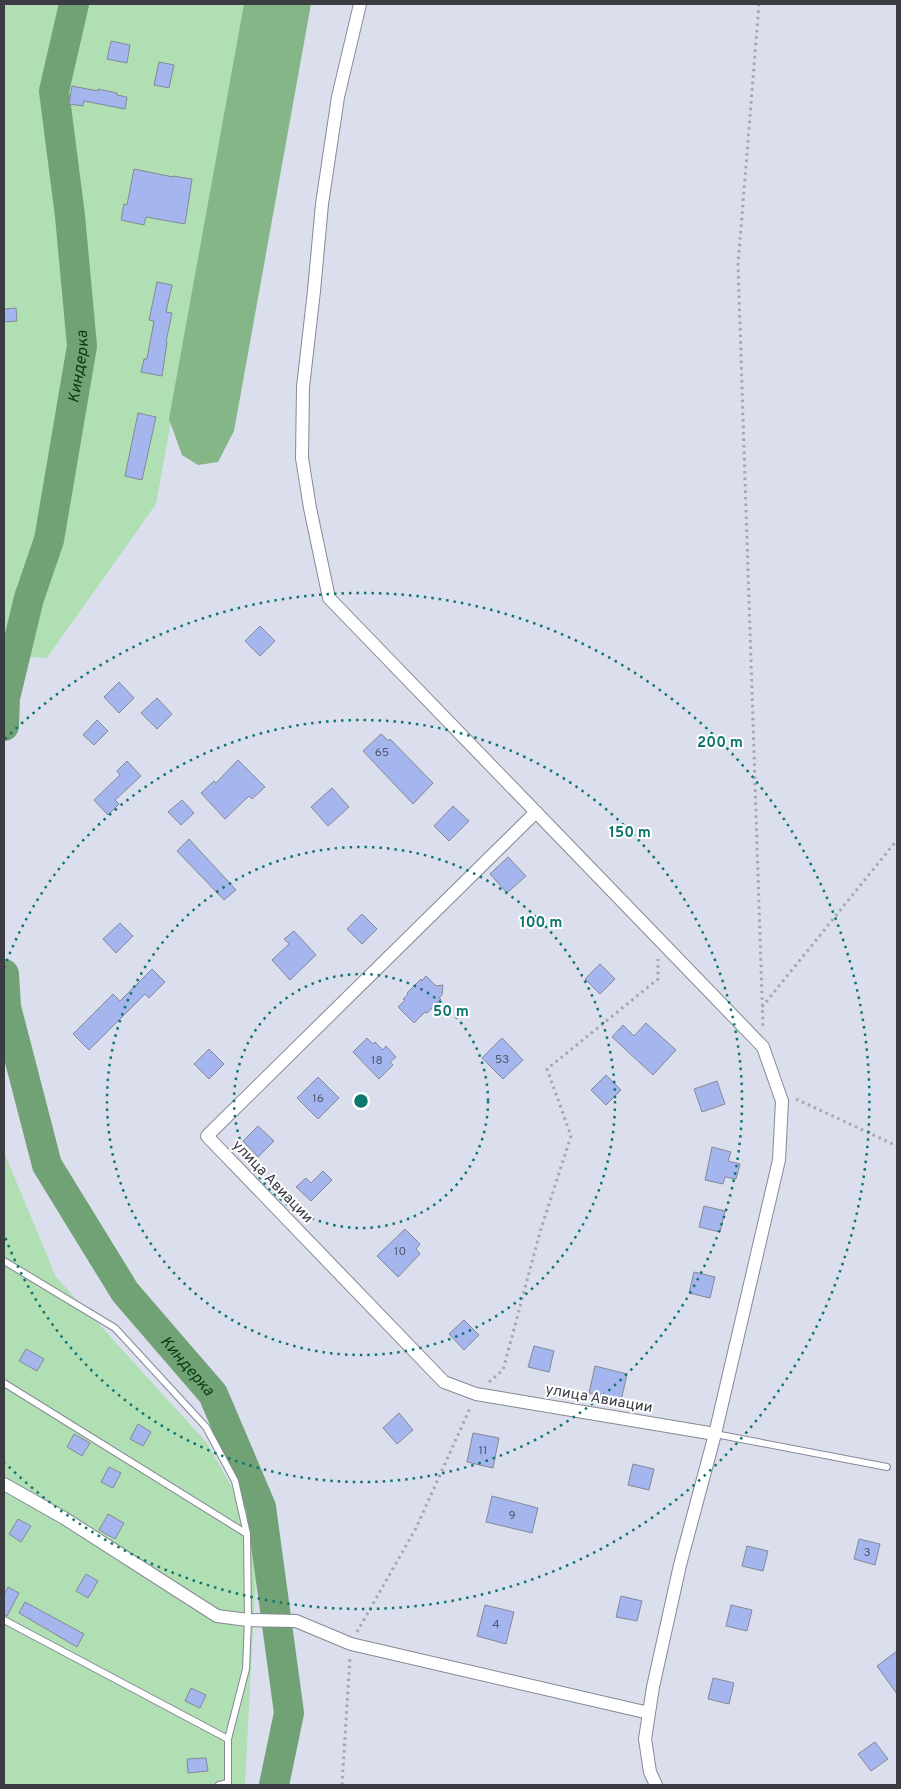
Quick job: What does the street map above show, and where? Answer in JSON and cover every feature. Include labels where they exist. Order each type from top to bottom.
[{"type":"street","points":[[360,4],[338,97],[322,204],[303,387],[302,458],[310,508],[329,598],[763,1048],[782,1101],[780,1160],[715,1434],[680,1565],[653,1687],[645,1739],[650,1772],[656,1785]]},
{"type":"street","name":"улица Авиации","points":[[536,812],[207,1136],[444,1382],[476,1394],[715,1434]]},
{"type":"street","points":[[4,1484],[64,1518],[217,1616],[248,1620],[296,1621],[351,1644],[649,1713]]},
{"type":"lane","points":[[4,1261],[115,1328],[206,1427],[235,1481],[247,1534],[248,1620],[246,1669],[228,1739],[228,1784],[219,1785]]},
{"type":"lane","points":[[4,1383],[247,1534]]},
{"type":"lane","points":[[715,1434],[887,1467]]},
{"type":"lane","points":[[4,1620],[228,1739]]},
{"type":"path","points":[[759,4],[738,265],[763,1048]]},
{"type":"path","points":[[762,1008],[897,840]]},
{"type":"path","points":[[342,1785],[351,1644],[416,1528],[476,1394],[503,1370],[540,1232],[572,1136],[547,1069],[658,979],[657,938]]},
{"type":"path","points":[[777,1089],[897,1146]]},
{"type":"green space","points":[[4,4],[247,4],[156,504],[47,658],[4,655]]},
{"type":"green space","points":[[244,4],[311,4],[234,431],[218,462],[198,465],[182,455],[169,419]]},
{"type":"green space","points":[[4,1152],[56,1277],[207,1443],[258,1533],[245,1785],[4,1785]]},
{"type":"building","points":[[111,41],[130,45],[127,63],[107,59]]},
{"type":"building","points":[[159,62],[174,65],[169,88],[154,85]]},
{"type":"building","points":[[72,86],[98,91],[98,89],[127,97],[125,109],[84,101],[83,106],[69,104]]},
{"type":"building","points":[[134,169],[192,179],[185,224],[146,217],[144,225],[121,220],[124,204],[127,205]]},
{"type":"building","points":[[157,282],[172,285],[166,312],[172,313],[162,376],[141,372],[144,359],[147,359],[154,321],[149,320]]},
{"type":"building","points":[[16,308],[17,321],[4,322],[4,309]]},
{"type":"building","points":[[138,413],[156,417],[142,480],[125,476]]},
{"type":"building","points":[[260,626],[275,641],[260,656],[245,641]]},
{"type":"building","points":[[119,682],[134,698],[119,713],[104,697]]},
{"type":"building","points":[[157,698],[172,714],[157,729],[141,713]]},
{"type":"building","points":[[97,720],[108,731],[94,745],[83,735]]},
{"type":"building","points":[[381,734],[389,741],[390,739],[433,783],[413,804],[363,751]]},
{"type":"building","points":[[238,760],[265,787],[252,799],[249,796],[225,819],[201,793],[214,781],[216,783]]},
{"type":"building","points":[[127,761],[141,776],[115,800],[119,804],[108,815],[94,800],[120,775],[117,771]]},
{"type":"building","points":[[332,788],[349,807],[328,826],[311,807]]},
{"type":"building","points":[[182,800],[194,813],[181,825],[168,812]]},
{"type":"building","points":[[453,806],[469,821],[449,841],[434,826]]},
{"type":"building","points":[[189,839],[236,890],[224,900],[177,851]]},
{"type":"building","points":[[508,857],[526,876],[507,893],[490,874]]},
{"type":"building","points":[[362,914],[377,929],[362,944],[347,929]]},
{"type":"building","points":[[120,923],[133,936],[116,953],[103,939]]},
{"type":"building","points":[[294,931],[316,955],[290,980],[272,960],[289,944],[284,939]]},
{"type":"building","points":[[600,964],[615,979],[600,994],[585,979]]},
{"type":"building","points":[[152,969],[165,982],[149,998],[145,994],[89,1050],[73,1034],[113,994],[120,1001]]},
{"type":"building","points":[[426,976],[436,986],[443,985],[442,995],[439,998],[441,999],[414,1023],[398,1007],[405,1000],[403,999],[407,993]]},
{"type":"building","points":[[646,1023],[676,1050],[653,1075],[612,1037],[623,1025],[634,1036]]},
{"type":"building","points":[[367,1038],[373,1044],[375,1042],[383,1050],[386,1046],[396,1057],[390,1062],[393,1065],[379,1079],[353,1052]]},
{"type":"building","points":[[502,1038],[523,1060],[503,1079],[482,1058]]},
{"type":"building","points":[[209,1049],[224,1064],[209,1079],[194,1064]]},
{"type":"building","points":[[606,1075],[621,1090],[606,1105],[591,1090]]},
{"type":"building","points":[[318,1077],[339,1098],[318,1119],[297,1098]]},
{"type":"building","points":[[717,1081],[725,1104],[702,1112],[694,1089]]},
{"type":"building","points":[[258,1126],[274,1141],[258,1157],[243,1141]]},
{"type":"building","points":[[712,1147],[731,1152],[728,1161],[740,1164],[736,1179],[725,1177],[723,1184],[705,1180]]},
{"type":"building","points":[[323,1171],[332,1180],[311,1201],[296,1187],[306,1178],[311,1183]]},
{"type":"building","points":[[704,1206],[725,1211],[720,1232],[699,1227]]},
{"type":"building","points":[[405,1229],[420,1244],[416,1249],[420,1254],[398,1277],[377,1256]]},
{"type":"building","points":[[694,1272],[715,1277],[710,1298],[689,1293]]},
{"type":"building","points":[[464,1320],[479,1335],[464,1350],[449,1334]]},
{"type":"building","points":[[534,1346],[554,1351],[549,1372],[528,1367]]},
{"type":"building","points":[[26,1349],[44,1359],[37,1371],[19,1361]]},
{"type":"building","points":[[595,1366],[627,1374],[621,1401],[589,1393]]},
{"type":"building","points":[[399,1413],[413,1430],[397,1444],[383,1428]]},
{"type":"building","points":[[138,1424],[151,1432],[143,1446],[130,1439]]},
{"type":"building","points":[[473,1433],[499,1438],[493,1468],[467,1462]]},
{"type":"building","points":[[74,1434],[90,1443],[82,1456],[67,1447]]},
{"type":"building","points":[[633,1464],[654,1469],[649,1490],[628,1485]]},
{"type":"building","points":[[109,1467],[121,1473],[113,1488],[101,1482]]},
{"type":"building","points":[[492,1496],[538,1508],[532,1533],[486,1522]]},
{"type":"building","points":[[108,1514],[124,1523],[115,1539],[99,1530]]},
{"type":"building","points":[[18,1519],[31,1526],[21,1542],[9,1534]]},
{"type":"building","points":[[859,1539],[880,1544],[875,1565],[854,1559]]},
{"type":"building","points":[[747,1546],[768,1551],[763,1571],[742,1566]]},
{"type":"building","points":[[86,1574],[98,1581],[88,1598],[76,1591]]},
{"type":"building","points":[[8,1587],[19,1593],[7,1616],[4,1615],[4,1595]]},
{"type":"building","points":[[621,1596],[642,1601],[637,1621],[616,1617]]},
{"type":"building","points":[[25,1602],[84,1634],[77,1647],[19,1613]]},
{"type":"building","points":[[485,1605],[514,1612],[506,1644],[477,1636]]},
{"type":"building","points":[[731,1605],[752,1610],[747,1631],[726,1626]]},
{"type":"building","points":[[897,1651],[897,1694],[877,1666]]},
{"type":"building","points":[[713,1678],[734,1683],[729,1704],[708,1699]]},
{"type":"building","points":[[191,1688],[206,1695],[200,1708],[185,1701]]},
{"type":"building","points":[[875,1742],[888,1759],[871,1771],[858,1754]]},
{"type":"building","points":[[206,1758],[208,1771],[188,1773],[187,1759]]},
{"type":"waterway","name":"Киндерка","points":[[4,726],[5,698],[29,598],[49,540],[82,346],[70,216],[54,91],[74,4]]},
{"type":"waterway","name":"Киндерка","points":[[4,974],[6,1007],[47,1165],[125,1292],[213,1394],[261,1507],[289,1713],[274,1785]]}]
